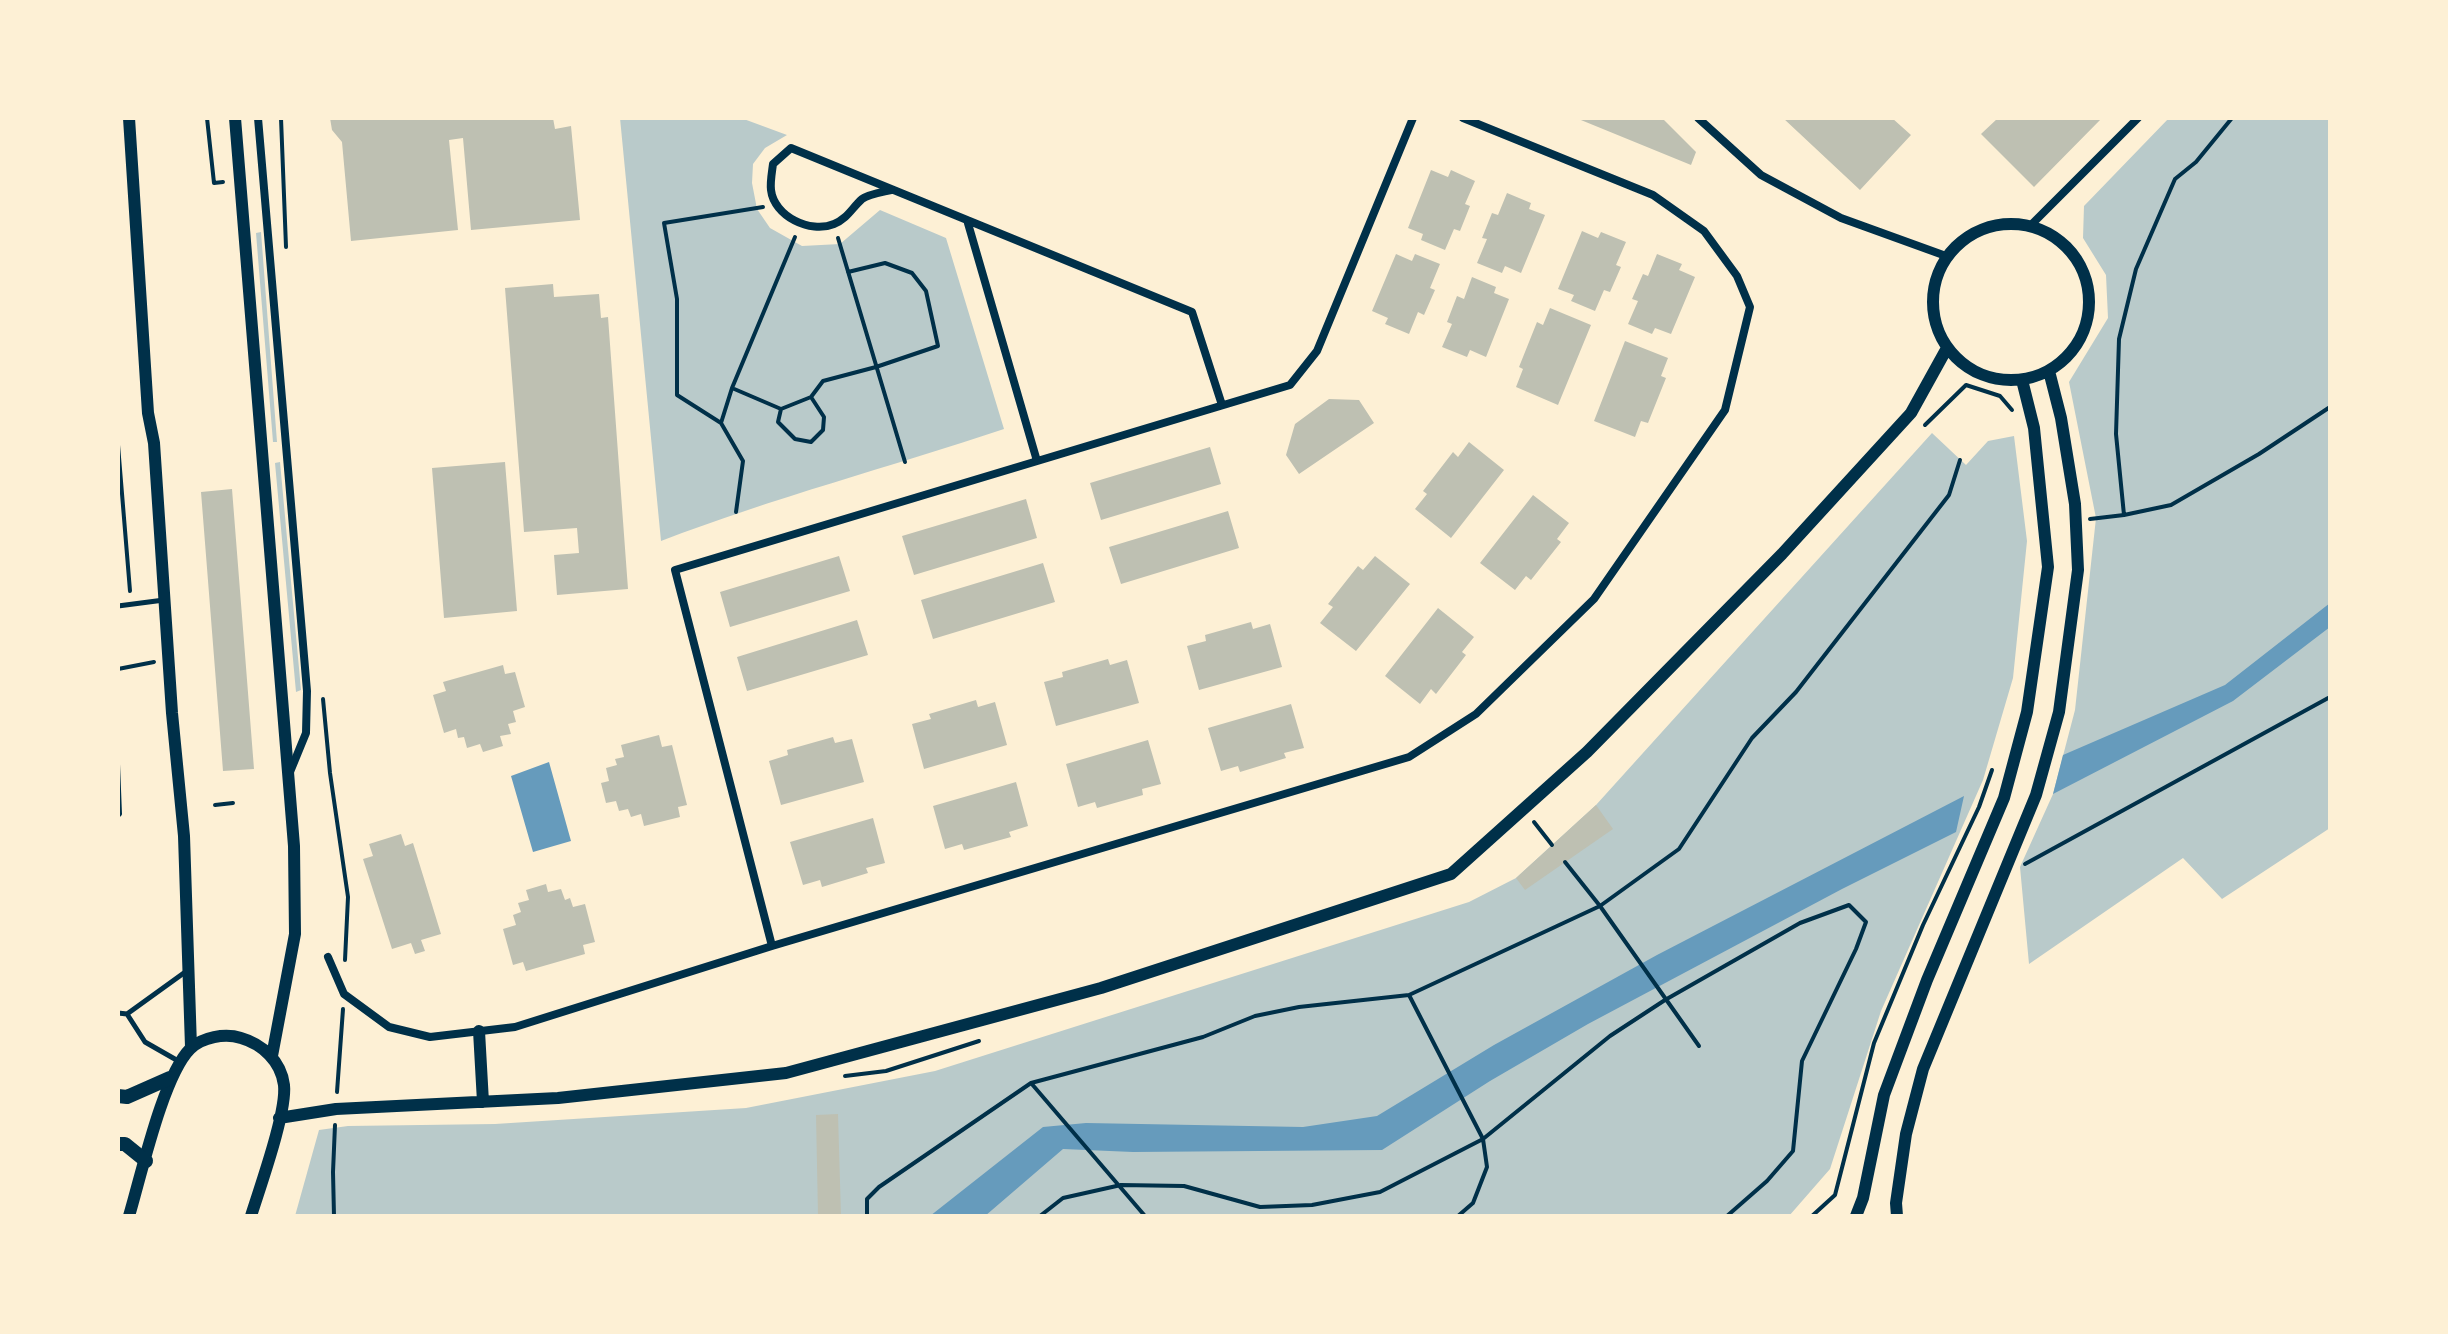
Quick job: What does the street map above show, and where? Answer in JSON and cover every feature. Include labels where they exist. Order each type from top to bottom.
[{"type":"main road","points":[[118,1096],[127,1097],[170,1078]]},
{"type":"main road","points":[[118,1144],[125,1144],[146,1161]]},
{"type":"street","points":[[129,118],[148,413],[154,443],[184,836],[191,1047]]},
{"type":"street","points":[[235,118],[294,833],[295,934],[272,1056]]},
{"type":"street","points":[[258,118],[307,691],[306,733],[289,773]]},
{"type":"street","points":[[772,946],[675,570],[1290,385],[1317,351],[1413,118]]},
{"type":"street","points":[[328,957],[344,994],[389,1027],[430,1037],[515,1027],[772,946],[1409,757],[1476,714],[1594,599],[1725,410],[1750,307],[1737,276],[1704,231],[1653,195],[1463,118]]},
{"type":"street","points":[[1698,118],[1761,175],[1841,218],[1946,256]]},
{"type":"street","points":[[2030,226],[2138,118]]},
{"type":"street","points":[[891,190],[864,197],[850,214],[835,224],[820,228],[798,223],[783,212],[771,191],[773,164],[791,148],[1192,312],[1222,405]]},
{"type":"street","points":[[967,220],[1037,461]]},
{"type":"street","points":[[2022,223],[2030,226],[2047,231],[2068,248],[2084,273],[2090,300],[2086,327],[2076,346],[2049,371],[2014,382],[1975,373],[1953,357],[1947,348],[1931,308],[1934,281],[1946,256],[1972,233],[1994,224],[2022,223]]},
{"type":"street","points":[[279,1118],[336,1109],[558,1098],[786,1073],[1101,988],[1451,874],[1587,752],[1782,554],[1911,413],[1947,348]]},
{"type":"street","points":[[1897,1216],[1896,1203],[1906,1134],[1923,1069],[2036,795],[2059,712],[2078,570],[2075,519],[2061,418],[2049,371]]},
{"type":"street","points":[[1856,1216],[1863,1198],[1884,1095],[1927,980],[2004,798],[2027,712],[2048,567],[2034,428],[2022,380]]},
{"type":"street","points":[[479,1031],[483,1102]]},
{"type":"street","points":[[129,1216],[170,1078],[191,1047],[225,1033],[251,1041],[272,1056],[284,1084],[279,1118],[251,1216]]},
{"type":"lane","points":[[118,606],[165,600]]},
{"type":"lane","points":[[118,1013],[127,1014],[188,969]]},
{"type":"lane","points":[[127,1014],[145,1042],[181,1062]]},
{"type":"path","points":[[281,118],[281,174]]},
{"type":"path","points":[[2124,515],[2116,434],[2119,339],[2136,269],[2175,179],[2196,162],[2232,118]]},
{"type":"path","points":[[736,512],[743,461],[721,423],[677,395],[677,299],[664,223],[757,209],[777,202]]},
{"type":"path","points":[[721,423],[732,388],[794,241],[798,223]]},
{"type":"path","points":[[835,224],[905,462]]},
{"type":"path","points":[[732,388],[781,409],[811,397],[823,381],[938,346],[926,291],[912,273],[885,263],[848,272]]},
{"type":"path","points":[[781,409],[778,422],[795,439],[811,442],[823,430],[824,417],[811,397]]},
{"type":"path","points":[[2075,519],[2124,515],[2171,505],[2259,454],[2330,407]]},
{"type":"path","points":[[118,445],[131,604]]},
{"type":"path","points":[[867,1216],[867,1199],[879,1187],[1031,1083],[1203,1037],[1255,1016],[1299,1007],[1409,995],[1600,906],[1679,849],[1752,738],[1796,692],[1949,495],[1960,460]]},
{"type":"path","points":[[118,669],[157,662]]},
{"type":"path","points":[[2009,862],[2020,867],[2330,697]]},
{"type":"path","points":[[118,764],[118,816]]},
{"type":"path","points":[[215,805],[233,803]]},
{"type":"path","points":[[1528,815],[1552,845]]},
{"type":"path","points":[[1565,862],[1699,1046]]},
{"type":"path","points":[[334,1216],[333,1172],[348,897]]},
{"type":"path","points":[[1040,1216],[1063,1198],[1121,1185],[1184,1186],[1260,1207],[1312,1205],[1380,1192],[1483,1139],[1610,1036],[1665,1000],[1800,923],[1849,905],[1866,922],[1802,1061],[1793,1151],[1767,1181],[1727,1216]]},
{"type":"path","points":[[1409,995],[1483,1139],[1487,1167],[1473,1203],[1458,1216]]},
{"type":"path","points":[[1031,1083],[1145,1216]]},
{"type":"path","points":[[1734,1209],[1738,1216]]},
{"type":"shaded area","points":[[620,118],[741,118],[787,135],[765,148],[753,164],[752,183],[757,209],[770,228],[802,246],[840,244],[880,210],[946,238],[1004,429],[661,541]]},
{"type":"shaded area","points":[[2169,118],[2330,118],[2330,828],[2222,899],[2183,858],[2029,964],[2020,867],[2053,794],[2075,710],[2096,518],[2069,382],[2108,318],[2106,275],[2083,238],[2084,206]]},
{"type":"shaded area","points":[[261,232],[277,442],[273,442],[256,233]]},
{"type":"shaded area","points":[[1932,433],[1966,465],[1988,441],[2014,436],[2027,541],[2013,678],[1983,780],[1881,1011],[1830,1169],[1789,1216],[295,1216],[319,1130],[348,1126],[495,1124],[746,1108],[935,1071],[1469,902],[1516,878],[1596,805]]},
{"type":"shaded area","points":[[280,462],[301,690],[296,692],[275,463]]},
{"type":"water","points":[[2330,603],[2330,627],[2233,701],[2053,794],[2063,755],[2225,685]]},
{"type":"water","points":[[549,762],[571,841],[533,852],[511,776]]},
{"type":"water","points":[[1964,796],[1956,832],[1588,1024],[1490,1081],[1382,1150],[1133,1152],[1063,1149],[985,1216],[930,1216],[1043,1127],[1086,1123],[1303,1127],[1377,1116],[1494,1045],[1657,955]]},
{"type":"building","points":[[330,118],[553,118],[555,129],[571,126],[580,220],[471,230],[463,138],[449,140],[458,230],[351,241],[342,142],[332,130]]},
{"type":"building","points":[[1576,118],[1662,118],[1696,152],[1691,165]]},
{"type":"building","points":[[1783,118],[1892,118],[1911,135],[1860,190]]},
{"type":"building","points":[[1998,118],[2102,118],[2034,187],[1981,134]]},
{"type":"building","points":[[1431,170],[1448,177],[1451,170],[1475,181],[1465,204],[1470,206],[1460,231],[1454,229],[1445,250],[1421,240],[1423,234],[1408,228]]},
{"type":"building","points":[[1507,193],[1531,203],[1529,209],[1545,215],[1521,273],[1505,266],[1502,273],[1477,263],[1487,239],[1482,238],[1492,213],[1498,215]]},
{"type":"building","points":[[1582,231],[1598,238],[1601,232],[1626,242],[1616,265],[1621,267],[1610,292],[1604,290],[1595,311],[1571,301],[1574,295],[1558,289]]},
{"type":"building","points":[[1396,254],[1412,261],[1415,254],[1440,264],[1430,288],[1435,290],[1424,315],[1418,312],[1409,334],[1385,324],[1388,318],[1372,311]]},
{"type":"building","points":[[1657,254],[1682,264],[1679,270],[1695,277],[1671,334],[1655,328],[1652,334],[1628,324],[1638,301],[1632,299],[1643,274],[1648,276]]},
{"type":"building","points":[[1472,277],[1496,287],[1494,293],[1509,299],[1486,357],[1470,350],[1467,357],[1442,347],[1452,324],[1447,322],[1457,296],[1464,299]]},
{"type":"building","points":[[553,284],[554,297],[599,294],[601,318],[608,317],[628,589],[557,595],[554,555],[579,553],[577,528],[524,532],[505,288]]},
{"type":"building","points":[[1550,308],[1591,325],[1558,405],[1516,387],[1523,369],[1519,367],[1537,322],[1543,325]]},
{"type":"building","points":[[1625,341],[1668,358],[1661,376],[1666,378],[1648,423],[1641,421],[1635,437],[1594,421]]},
{"type":"building","points":[[1329,399],[1359,400],[1374,423],[1299,474],[1286,455],[1295,424]]},
{"type":"building","points":[[1469,442],[1504,470],[1451,538],[1415,509],[1427,494],[1423,491],[1453,452],[1458,457]]},
{"type":"building","points":[[1210,447],[1221,484],[1101,520],[1090,483]]},
{"type":"building","points":[[505,462],[517,611],[444,618],[432,468]]},
{"type":"building","points":[[232,489],[254,769],[223,771],[201,492]]},
{"type":"building","points":[[1533,495],[1569,523],[1557,539],[1561,542],[1531,580],[1526,576],[1515,590],[1480,563]]},
{"type":"building","points":[[1026,499],[1037,538],[914,575],[902,536]]},
{"type":"building","points":[[1228,511],[1239,548],[1121,584],[1109,547]]},
{"type":"building","points":[[839,556],[850,591],[730,627],[720,592]]},
{"type":"building","points":[[1375,556],[1410,584],[1356,651],[1320,623],[1333,607],[1328,604],[1358,566],[1363,570]]},
{"type":"building","points":[[1043,563],[1055,602],[933,639],[921,600]]},
{"type":"building","points":[[1438,608],[1474,637],[1462,652],[1466,655],[1436,694],[1431,689],[1420,704],[1385,676]]},
{"type":"building","points":[[857,620],[868,655],[747,691],[737,657]]},
{"type":"building","points":[[1251,622],[1253,629],[1270,624],[1282,667],[1199,690],[1187,646],[1206,641],[1205,635]]},
{"type":"building","points":[[1108,659],[1110,665],[1127,660],[1139,703],[1056,726],[1044,682],[1063,677],[1062,672]]},
{"type":"building","points":[[503,665],[505,674],[515,672],[525,707],[513,711],[516,722],[508,724],[511,734],[500,736],[503,746],[483,752],[480,744],[467,748],[464,737],[458,738],[456,729],[444,733],[433,695],[446,691],[443,682]]},
{"type":"building","points":[[976,700],[978,707],[995,702],[1007,745],[924,769],[912,724],[931,719],[929,714]]},
{"type":"building","points":[[1291,704],[1304,748],[1284,753],[1286,758],[1240,772],[1238,766],[1221,771],[1208,728]]},
{"type":"building","points":[[659,735],[662,747],[672,745],[687,805],[678,807],[680,817],[644,826],[641,814],[631,817],[628,809],[619,811],[616,801],[606,803],[601,783],[609,781],[606,768],[617,765],[615,759],[624,757],[621,745]]},
{"type":"building","points":[[833,737],[835,743],[852,739],[864,782],[781,805],[769,761],[788,755],[787,750]]},
{"type":"building","points":[[1148,740],[1161,784],[1142,789],[1143,795],[1097,808],[1095,802],[1078,807],[1066,764]]},
{"type":"building","points":[[1016,782],[1028,826],[1009,832],[1011,837],[964,850],[962,844],[945,849],[933,806]]},
{"type":"building","points":[[1596,805],[1613,829],[1525,890],[1516,878]]},
{"type":"building","points":[[873,818],[885,863],[866,868],[868,873],[822,887],[820,880],[803,885],[790,842]]},
{"type":"building","points":[[401,834],[405,846],[413,843],[441,934],[421,940],[425,951],[415,954],[411,943],[392,949],[363,859],[373,856],[369,844]]},
{"type":"building","points":[[546,884],[548,892],[561,889],[565,900],[570,898],[573,907],[585,904],[595,942],[583,945],[585,954],[526,971],[523,962],[513,965],[503,929],[516,925],[513,915],[521,912],[518,903],[529,900],[526,890]]},
{"type":"building","points":[[838,1114],[841,1216],[818,1216],[816,1115]]}]
